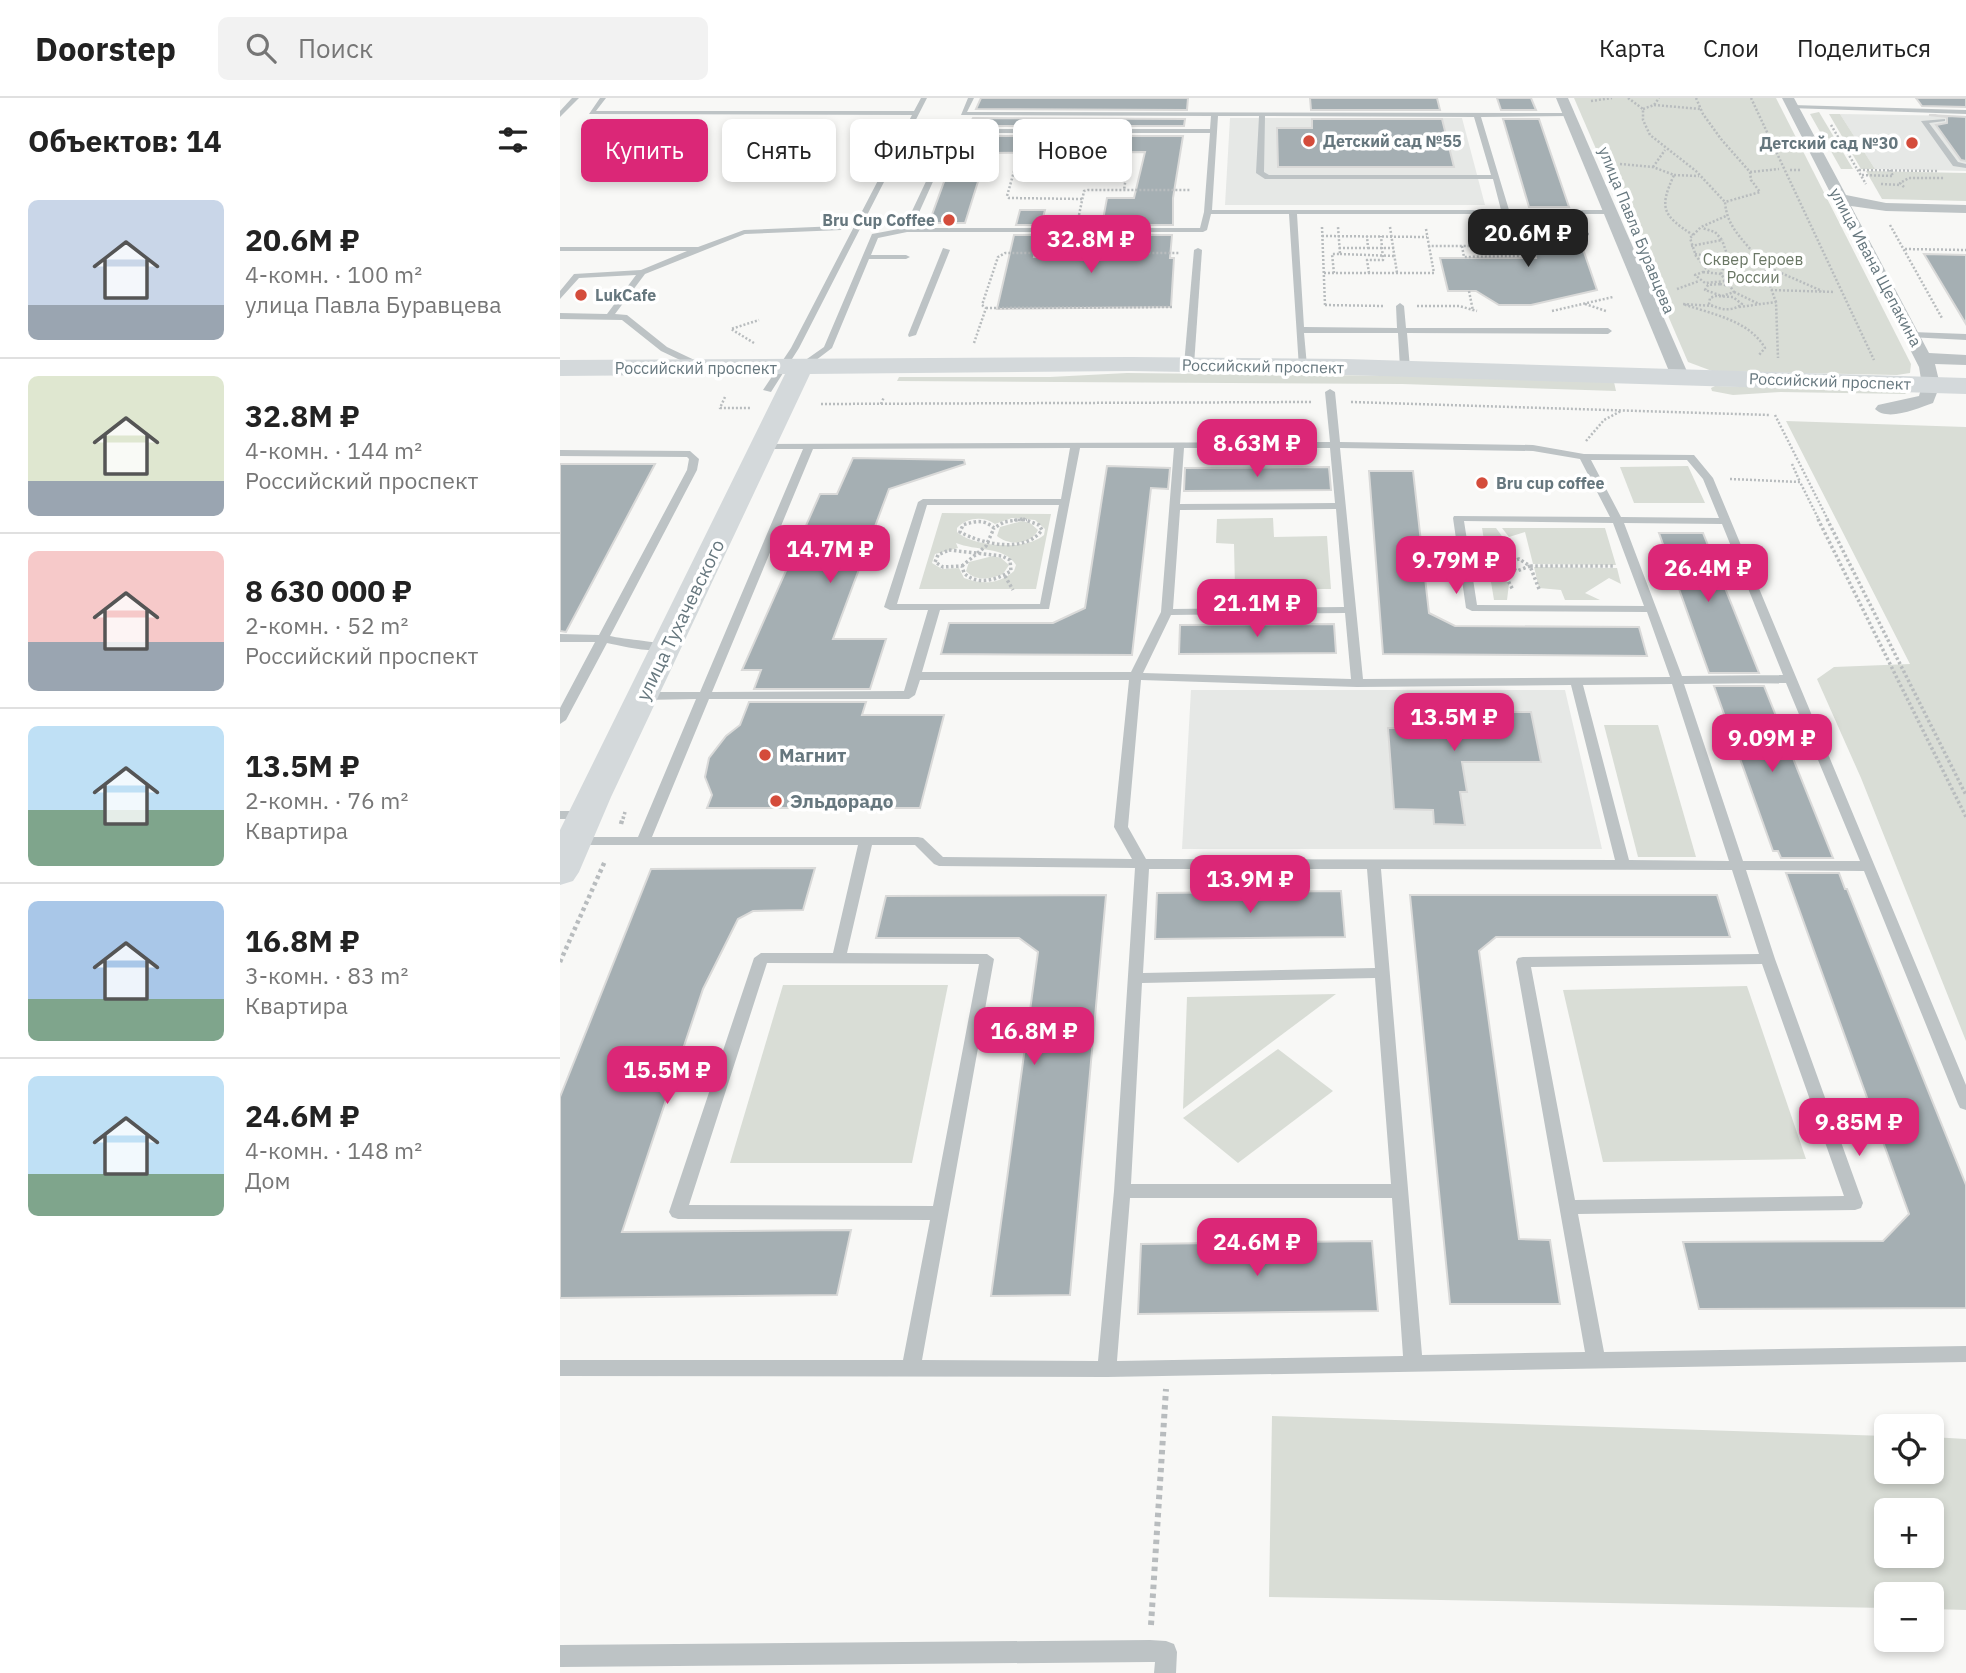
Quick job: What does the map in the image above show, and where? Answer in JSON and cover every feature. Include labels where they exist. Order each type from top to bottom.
[{"type":"main road","name":"Российский проспект","points":[[560,388],[789,388],[1189,365],[1325,389],[1405,368],[1680,376],[1928,370],[1966,384]]},
{"type":"main road","name":"Российский проспект","points":[[560,368],[703,368],[789,388]]},
{"type":"main road","name":"улица Тухачевского","points":[[560,872],[574,824],[643,696],[789,388]]},
{"type":"main road","points":[[1459,395],[1637,405]]},
{"type":"main road","name":"Российский проспект","points":[[1872,408],[1952,411]]},
{"type":"street","name":"улица Павла Буравцева","points":[[1562,98],[1680,376]]},
{"type":"street","name":"улица Ивана Щепакина","points":[[1790,103],[1928,370]]},
{"type":"street","points":[[1840,198],[1879,206],[1966,209]]},
{"type":"street","points":[[1858,231],[1866,221],[1966,222]]},
{"type":"street","points":[[1872,408],[1908,406],[1927,399],[1928,370],[1966,360]]},
{"type":"lane","points":[[560,115],[576,98]]},
{"type":"lane","points":[[603,98],[591,113],[916,113]]},
{"type":"lane","points":[[789,388],[795,348],[924,98]]},
{"type":"lane","points":[[971,98],[964,114],[1215,114],[1225,110],[1569,114]]},
{"type":"lane","points":[[1790,103],[1966,112]]},
{"type":"lane","points":[[1258,111],[1260,173],[1268,177],[1495,177]]},
{"type":"lane","points":[[853,236],[875,236],[907,230],[1203,230],[1208,212],[1215,114]]},
{"type":"lane","points":[[1477,115],[1512,230]]},
{"type":"lane","points":[[1966,121],[1924,122],[1956,164],[1966,166]]},
{"type":"lane","points":[[999,131],[1215,131]]},
{"type":"lane","points":[[907,230],[929,182]]},
{"type":"lane","points":[[1293,211],[1300,330],[1325,389],[1336,445],[1357,683]]},
{"type":"lane","points":[[1208,212],[1609,212]]},
{"type":"lane","points":[[560,276],[642,272],[744,232],[838,228]]},
{"type":"lane","points":[[789,388],[828,348],[875,236]]},
{"type":"lane","points":[[560,249],[703,249]]},
{"type":"lane","points":[[912,335],[946,250]]},
{"type":"lane","points":[[1189,365],[1198,250]]},
{"type":"lane","points":[[866,257],[906,257]]},
{"type":"lane","points":[[609,317],[642,272]]},
{"type":"lane","points":[[560,296],[577,276]]},
{"type":"lane","points":[[1400,306],[1405,368]]},
{"type":"lane","points":[[560,316],[624,317],[664,349],[703,368]]},
{"type":"lane","points":[[1300,330],[1608,331]]},
{"type":"lane","points":[[1912,335],[1966,337]]},
{"type":"lane","points":[[1107,1369],[1122,1191],[1142,864],[1121,827],[1135,676],[1167,612],[1179,444]]},
{"type":"lane","points":[[1065,502],[923,502],[890,607],[1045,607],[1076,445]]},
{"type":"lane","points":[[763,446],[1336,445],[1533,448],[1584,457],[1690,457],[1707,478],[1966,1104]]},
{"type":"lane","points":[[644,839],[809,446]]},
{"type":"lane","points":[[560,453],[690,454],[694,459],[692,470],[560,720]]},
{"type":"lane","points":[[1568,1207],[1855,1203],[1768,959],[1677,680],[1636,567],[1617,519],[1584,457]]},
{"type":"lane","points":[[1175,507],[1341,506]]},
{"type":"lane","points":[[1650,609],[1472,608],[1458,518],[1725,521]]},
{"type":"lane","points":[[643,696],[909,695],[935,607]]},
{"type":"lane","points":[[1167,612],[1350,610]]},
{"type":"lane","points":[[560,638],[605,639],[643,646],[667,646]]},
{"type":"lane","points":[[915,676],[1135,676],[1357,683],[1790,680]]},
{"type":"lane","points":[[1576,681],[1623,865]]},
{"type":"lane","points":[[574,824],[614,840],[918,841],[939,861],[1869,866]]},
{"type":"lane","points":[[839,958],[866,842]]},
{"type":"lane","points":[[1374,865],[1413,1362]]},
{"type":"lane","points":[[911,1369],[940,1213],[986,959],[761,958],[678,1212],[940,1213]]},
{"type":"lane","points":[[1596,1360],[1523,962],[1768,959]]},
{"type":"lane","points":[[1135,978],[1382,973]]},
{"type":"lane","points":[[1122,1191],[1398,1191]]},
{"type":"lane","points":[[560,1368],[1107,1369],[1966,1354]]},
{"type":"lane","points":[[561,1660],[1150,1651],[1166,1652],[1165,1673]]},
{"type":"path","points":[[1591,101],[1612,98]]},
{"type":"path","points":[[1629,98],[1643,109],[1646,132],[1665,150],[1685,162],[1725,202],[1726,216],[1745,247],[1762,265],[1822,291]]},
{"type":"path","points":[[1643,109],[1654,104],[1659,98]]},
{"type":"path","points":[[1696,98],[1721,139],[1750,172],[1751,180],[1760,192],[1725,202]]},
{"type":"path","points":[[1751,98],[1876,364]]},
{"type":"path","points":[[1654,104],[1701,108]]},
{"type":"path","points":[[1653,167],[1665,150]]},
{"type":"path","points":[[1082,200],[1009,198],[1007,196],[1017,161],[1123,160],[1128,163],[1124,190]]},
{"type":"path","points":[[1620,164],[1653,167],[1674,175],[1699,176]]},
{"type":"path","points":[[1750,172],[1779,169]]},
{"type":"path","points":[[1790,170],[1796,170]]},
{"type":"path","points":[[1890,170],[1893,176]]},
{"type":"path","points":[[1910,171],[1950,181]]},
{"type":"path","points":[[1860,172],[1943,172]]},
{"type":"path","points":[[1860,172],[1905,179],[1955,178]]},
{"type":"path","points":[[1860,172],[1879,206]]},
{"type":"path","points":[[1674,175],[1665,192],[1664,209],[1668,216],[1693,235]]},
{"type":"path","points":[[1905,179],[1900,183],[1908,189]]},
{"type":"path","points":[[1076,226],[1084,191],[1209,190]]},
{"type":"path","points":[[1324,273],[1434,273],[1422,211]]},
{"type":"path","points":[[1709,272],[1695,254],[1690,238],[1701,227],[1726,216]]},
{"type":"path","points":[[1888,220],[1945,322]]},
{"type":"path","points":[[1321,225],[1325,305],[1459,306],[1482,312]]},
{"type":"path","points":[[1338,225],[1340,254]]},
{"type":"path","points":[[1390,226],[1397,273]]},
{"type":"path","points":[[1701,227],[1715,232],[1728,249],[1729,259],[1721,274]]},
{"type":"path","points":[[1462,246],[1464,257],[1520,256],[1512,230],[1589,234]]},
{"type":"path","points":[[1322,236],[1427,237]]},
{"type":"path","points":[[1367,236],[1368,248]]},
{"type":"path","points":[[1334,273],[1332,254],[1354,254],[1383,260],[1381,236]]},
{"type":"path","points":[[1691,246],[1722,240]]},
{"type":"path","points":[[1429,246],[1516,246]]},
{"type":"path","points":[[1339,248],[1394,248]]},
{"type":"path","points":[[1354,248],[1354,254]]},
{"type":"path","points":[[1905,249],[1966,250]]},
{"type":"path","points":[[1179,307],[986,308],[982,305],[998,257],[1005,253],[1185,255]]},
{"type":"path","points":[[1695,254],[1729,259]]},
{"type":"path","points":[[1383,256],[1395,256]]},
{"type":"path","points":[[1367,258],[1368,273]]},
{"type":"path","points":[[1762,265],[1776,302],[1778,362]]},
{"type":"path","points":[[1711,306],[1695,275],[1698,273],[1721,274],[1742,304],[1739,307]]},
{"type":"path","points":[[1705,290],[1708,285],[1726,279],[1768,282]]},
{"type":"path","points":[[1677,289],[1698,280],[1734,290],[1761,303],[1758,305]]},
{"type":"path","points":[[1705,290],[1738,299]]},
{"type":"path","points":[[1712,314],[1710,298],[1734,290]]},
{"type":"path","points":[[1771,290],[1835,292]]},
{"type":"path","points":[[1542,313],[1613,297]]},
{"type":"path","points":[[1755,358],[1765,348],[1762,340],[1745,327],[1683,304],[1728,309],[1776,302]]},
{"type":"path","points":[[972,348],[986,308]]},
{"type":"path","points":[[725,397],[720,408],[789,388],[881,404],[1325,389],[1637,405],[1769,415]]},
{"type":"path","points":[[881,404],[884,397]]},
{"type":"path","points":[[1584,457],[1586,438],[1604,420],[1637,405]]},
{"type":"path","points":[[1775,415],[1966,795]]},
{"type":"path","points":[[1792,464],[1966,817]]},
{"type":"path","points":[[1707,478],[1800,482]]},
{"type":"path","points":[[1479,518],[1500,528],[1507,539],[1506,547],[1498,557],[1498,566],[1510,580],[1513,589],[1510,601],[1503,608]]},
{"type":"path","points":[[962,566],[967,577],[976,580],[996,579],[1011,571],[1010,560],[979,552],[949,550],[935,558],[935,562],[943,567],[962,566],[979,552],[988,541],[994,528],[1004,522],[1023,519],[1039,525],[1042,530],[1034,540],[1026,543],[988,541],[964,535],[960,528],[968,522],[981,520],[994,528]]},
{"type":"path","points":[[1498,566],[1517,558],[1526,561],[1537,589],[1559,592],[1564,609]]},
{"type":"path","points":[[1504,564],[1514,571],[1525,571],[1530,566],[1636,567]]},
{"type":"path","points":[[560,962],[625,812]]},
{"type":"path","points":[[1150,1651],[1167,1368]]},
{"type":"shaded area","name":"Детский сад №30","points":[[1840,114],[1966,116],[1966,171],[1875,169]]},
{"type":"shaded area","points":[[1230,118],[1462,118],[1485,205],[1225,205]]},
{"type":"shaded area","points":[[1191,690],[1565,690],[1602,849],[1182,849]]},
{"type":"green space","name":"Сквер Героев России","points":[[1574,98],[1776,98],[1911,364],[1910,373],[1897,375],[1712,371],[1688,362]]},
{"type":"green space","points":[[1819,112],[1853,169],[1841,169],[1810,114]]},
{"type":"green space","points":[[1829,114],[1840,114],[1875,169],[1861,169]]},
{"type":"green space","points":[[1866,171],[1966,173],[1966,201],[1882,199]]},
{"type":"green space","points":[[1127,373],[1417,376],[1614,382],[1616,391],[1402,384],[897,381],[899,377],[1050,377]]},
{"type":"green space","points":[[1715,386],[1906,394],[1780,392],[1733,395],[1712,391],[1711,388]]},
{"type":"green space","points":[[1786,421],[1966,427],[1966,1041],[1861,778],[1817,679],[1834,667],[1910,664]]},
{"type":"green space","points":[[1688,466],[1705,503],[1634,503],[1620,467]]},
{"type":"green space","points":[[942,513],[1051,514],[1036,589],[919,589]],"holes":[[[1012,518],[1035,520],[1045,529],[1044,535],[1024,544],[999,545],[974,541],[957,532],[961,524],[971,520],[986,520],[995,524]],[[956,543],[1005,555],[1016,565],[1014,571],[997,581],[977,582],[964,578],[959,568],[942,569],[932,563],[935,554],[958,548]]]},
{"type":"green space","points":[[1273,518],[1274,537],[1327,536],[1331,589],[1235,589],[1234,544],[1216,543],[1217,519]]},
{"type":"green space","points":[[1022,521],[1030,523],[1038,530],[1030,539],[1013,542],[997,536],[1000,527]]},
{"type":"green space","points":[[1482,528],[1496,528],[1504,539],[1503,547],[1494,560],[1495,566],[1509,584],[1507,600],[1494,600]]},
{"type":"green space","points":[[1502,528],[1605,528],[1616,565],[1533,564],[1525,532],[1509,537]]},
{"type":"green space","points":[[993,556],[1001,558],[1009,565],[1003,574],[983,578],[974,577],[966,571],[969,562]]},
{"type":"green space","points":[[1534,567],[1617,568],[1621,584],[1609,578],[1585,593],[1600,600],[1565,600],[1561,590],[1539,588]]},
{"type":"green space","points":[[1604,725],[1658,725],[1696,857],[1638,857]]},
{"type":"green space","points":[[783,985],[948,985],[912,1163],[730,1163]]},
{"type":"green space","points":[[1747,986],[1806,1159],[1603,1162],[1563,990]]},
{"type":"green space","points":[[1336,994],[1183,1109],[1187,997]]},
{"type":"green space","points":[[1278,1049],[1333,1091],[1238,1163],[1183,1118]]},
{"type":"green space","points":[[1272,1416],[1874,1436],[1874,1484],[1944,1484],[1944,1438],[1966,1439],[1966,1610],[1944,1609],[1944,1582],[1874,1582],[1874,1608],[1269,1597]]},
{"type":"building","points":[[981,98],[1188,98],[1187,110],[976,109]]},
{"type":"building","points":[[1310,98],[1437,98],[1440,110],[1311,110]]},
{"type":"building","points":[[1497,98],[1531,98],[1536,110],[1501,110]]},
{"type":"building","points":[[1916,98],[1966,98],[1966,107],[1922,106]]},
{"type":"building","points":[[1929,115],[1966,117],[1966,161],[1961,160],[1936,125],[1947,123],[1947,117]]},
{"type":"building","points":[[973,118],[1185,119],[1184,126],[1132,126],[1132,119],[1013,119],[1013,126],[999,126],[999,119]]},
{"type":"building","points":[[1312,119],[1442,119],[1454,167],[1278,167],[1277,128],[1312,128]]},
{"type":"building","points":[[1503,119],[1539,119],[1569,207],[1529,207]]},
{"type":"building","points":[[999,136],[1013,136],[1013,153],[999,153]]},
{"type":"building","points":[[1132,136],[1183,136],[1173,198],[1173,225],[1102,225],[1107,198],[1134,198],[1145,152],[1132,152]]},
{"type":"building","points":[[944,182],[978,182],[965,223],[929,223]]},
{"type":"building","points":[[1020,210],[1045,210],[1041,225],[1016,225]]},
{"type":"building","points":[[1532,217],[1572,217],[1597,290],[1531,305],[1499,305],[1476,291],[1448,291],[1440,258],[1536,258],[1531,238],[1538,238]]},
{"type":"building","points":[[1014,235],[1039,235],[1034,257],[1097,257],[1101,235],[1172,235],[1170,258],[1174,258],[1171,307],[997,309]]},
{"type":"building","points":[[1924,254],[1966,255],[1966,324]]},
{"type":"building","points":[[853,458],[964,460],[965,464],[889,489],[833,639],[886,639],[870,689],[754,689],[761,670],[742,670],[820,494],[837,494]]},
{"type":"building","points":[[560,464],[655,464],[566,632],[560,631]]},
{"type":"building","points":[[1107,466],[1170,468],[1168,489],[1151,488],[1132,655],[941,654],[949,623],[1053,623],[1085,608]]},
{"type":"building","points":[[1329,467],[1331,490],[1184,491],[1185,468]]},
{"type":"building","points":[[1369,471],[1413,471],[1429,613],[1455,626],[1639,627],[1647,656],[1383,654]]},
{"type":"building","points":[[1659,533],[1703,533],[1759,673],[1709,673]]},
{"type":"building","points":[[1334,624],[1336,653],[1179,654],[1180,625]]},
{"type":"building","points":[[1714,686],[1764,686],[1833,858],[1781,858],[1778,851],[1773,851]]},
{"type":"building","points":[[749,702],[866,702],[862,715],[944,715],[920,808],[707,808],[712,795],[705,777],[709,758],[726,736],[740,725]]},
{"type":"building","points":[[1427,704],[1507,704],[1509,712],[1531,712],[1541,762],[1462,762],[1467,792],[1460,792],[1465,825],[1434,824],[1433,810],[1394,809],[1388,728],[1405,728],[1403,711],[1428,712]]},
{"type":"building","points":[[815,868],[803,910],[753,911],[738,919],[703,989],[622,1232],[851,1230],[837,1295],[560,1298],[560,1097],[651,869]]},
{"type":"building","points":[[1786,873],[1839,873],[1847,889],[1966,1185],[1966,1308],[1699,1309],[1683,1242],[1883,1241],[1909,1214]]},
{"type":"building","points":[[1341,891],[1345,937],[1155,939],[1157,893]]},
{"type":"building","points":[[1106,895],[1070,1295],[991,1296],[1038,952],[1019,938],[876,938],[886,896]]},
{"type":"building","points":[[1410,895],[1717,895],[1730,937],[1496,937],[1479,951],[1519,1239],[1550,1240],[1560,1304],[1450,1304]]},
{"type":"building","points":[[1372,1241],[1378,1311],[1138,1314],[1141,1244]]},
{"type":"place","name":"Детский сад №55","points":[[1309,141]]},
{"type":"place","name":"Детский сад №30","points":[[1912,143]]},
{"type":"place","name":"Bru Cup Coffee","points":[[949,220]]},
{"type":"place","name":"LukCafe","points":[[581,295]]},
{"type":"place","name":"Bru cup coffee","points":[[1482,483]]},
{"type":"place","name":"Магнит","points":[[765,755]]},
{"type":"place","name":"Эльдорадо","points":[[776,801]]}]
